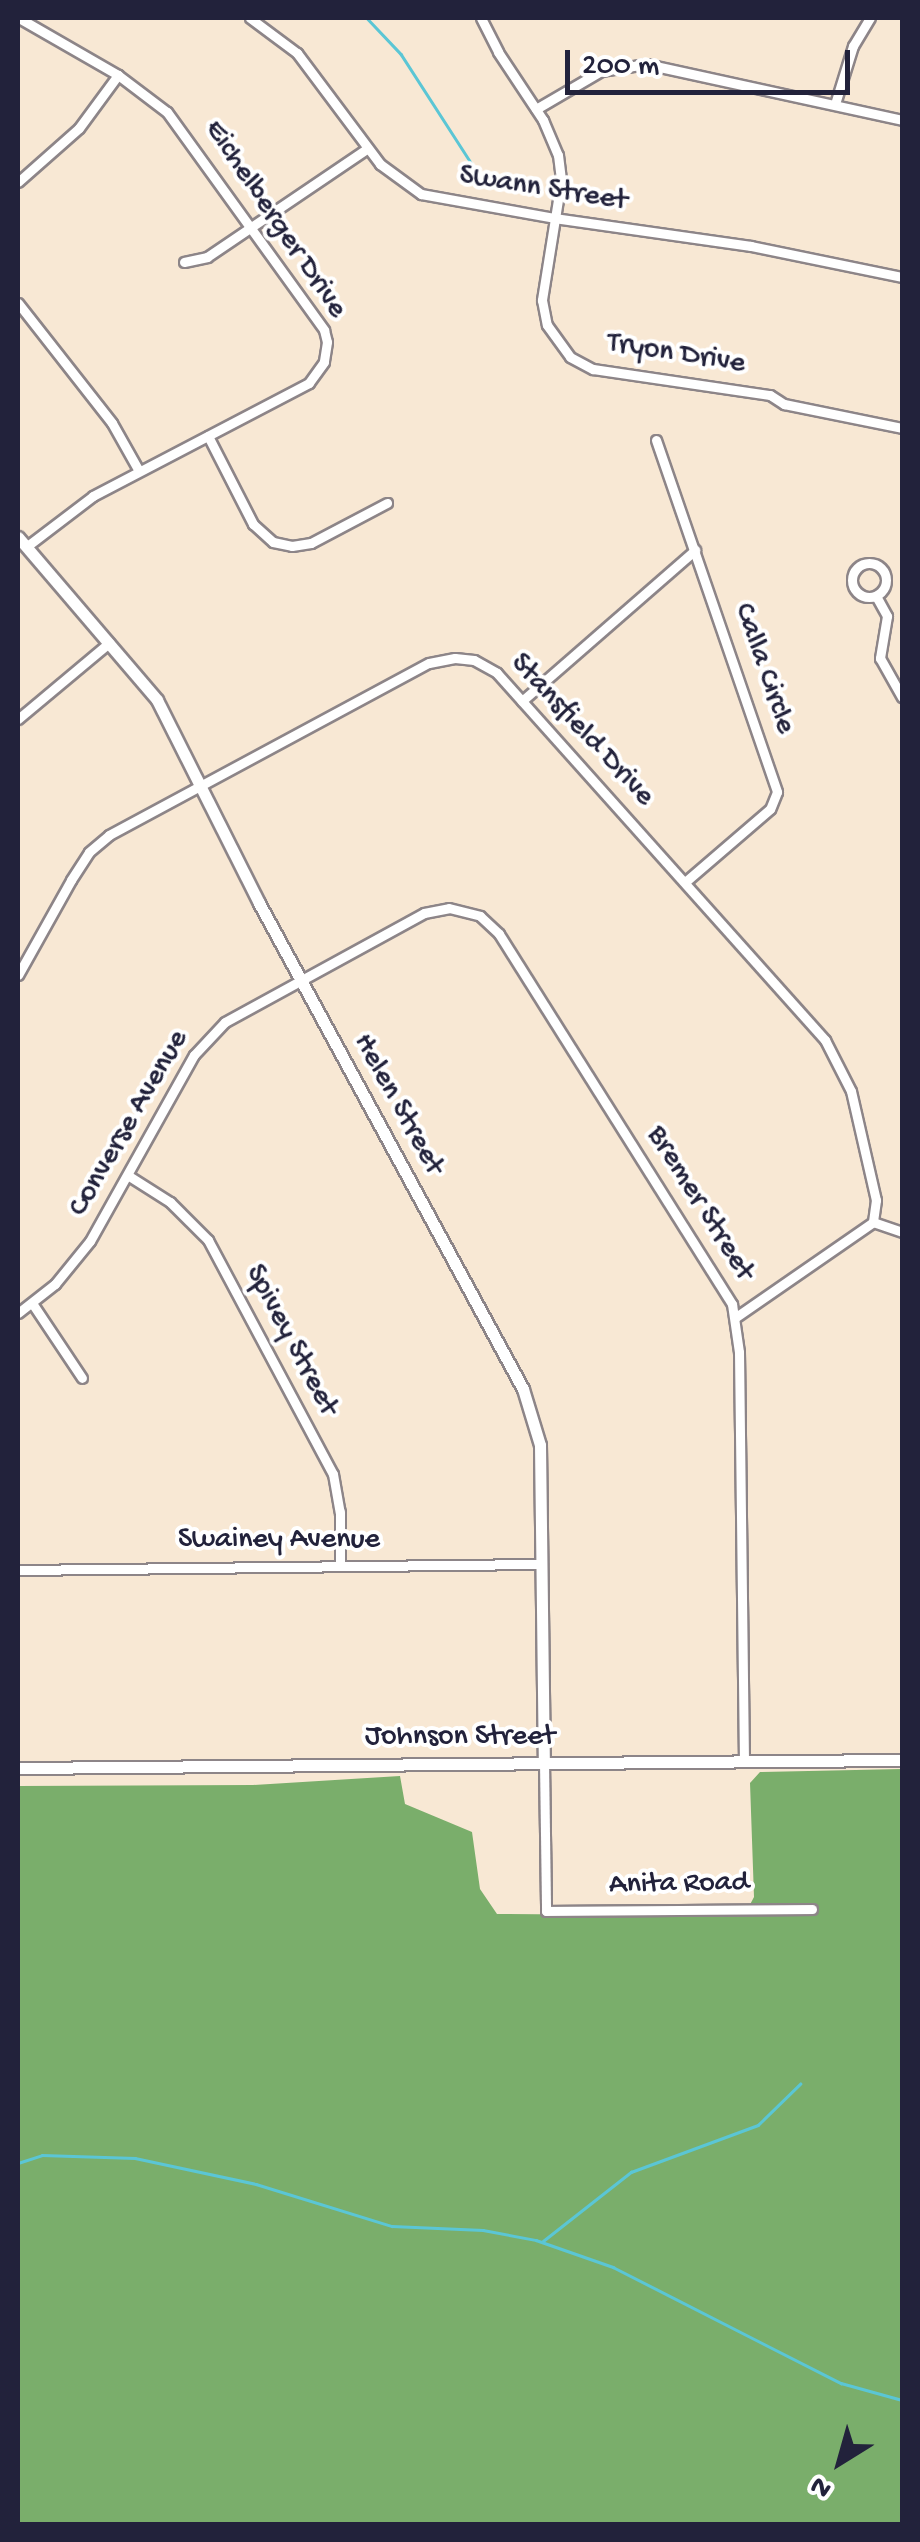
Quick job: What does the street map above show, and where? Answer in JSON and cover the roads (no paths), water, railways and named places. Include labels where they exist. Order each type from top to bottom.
[{"type":"street","name":"Eichelberger Drive","points":[[19,18],[153,99],[185,132],[324,330],[326,355],[309,383],[70,509],[22,542]]},
{"type":"street","name":"Swann Street","points":[[250,18],[306,62],[368,148],[393,176],[420,194],[751,246],[902,277]]},
{"type":"street","name":"Tryon Drive","points":[[481,18],[554,142],[560,168],[544,312],[560,348],[580,364],[770,394],[784,404],[902,428]]},
{"type":"street","points":[[835,104],[854,46],[870,18]]},
{"type":"street","points":[[536,109],[583,79],[633,64],[659,66],[902,120]]},
{"type":"street","points":[[18,182],[79,128],[118,75]]},
{"type":"street","points":[[184,262],[207,256],[368,148]]},
{"type":"street","points":[[18,303],[112,423],[139,471]]},
{"type":"street","points":[[208,436],[254,524],[272,542],[292,546],[310,543],[387,504]]},
{"type":"street","name":"Calla Circle","points":[[656,440],[777,792],[770,810],[685,882]]},
{"type":"street","name":"Helen Street","points":[[22,542],[157,700],[300,979],[531,1407],[540,1445],[544,1762]]},
{"type":"street","points":[[522,701],[694,550]]},
{"type":"street","points":[[876,596],[887,616],[880,658],[902,698]]},
{"type":"street","points":[[18,719],[109,643]]},
{"type":"street","name":"Stansfield Drive","points":[[18,975],[89,852],[125,824],[442,660],[480,662],[522,701],[835,1056],[851,1092],[868,1164],[876,1200],[873,1222]]},
{"type":"street","name":"Bremer Street","points":[[300,979],[436,909],[462,909],[490,924],[726,1292],[736,1317],[744,1761]]},
{"type":"street","name":"Converse Avenue","points":[[18,1313],[76,1260],[129,1176],[198,1050],[240,1010],[300,979]]},
{"type":"street","name":"Spivey Street","points":[[129,1176],[170,1202],[208,1240],[333,1474],[340,1512],[340,1565]]},
{"type":"street","points":[[736,1317],[873,1222],[902,1232]]},
{"type":"street","points":[[32,1304],[82,1378]]},
{"type":"street","name":"Swainey Avenue","points":[[18,1570],[542,1564]]},
{"type":"street","name":"Johnson Street","points":[[18,1768],[902,1760]]},
{"type":"street","name":"Anita Road","points":[[544,1762],[546,1911],[812,1909]]},
{"type":"waterway","points":[[367,18],[401,54],[477,172]]},
{"type":"waterway","points":[[543,2241],[631,2172],[758,2125],[800,2084]]},
{"type":"waterway","points":[[18,2163],[42,2155],[135,2158],[256,2184],[392,2226],[483,2230],[536,2240],[613,2267],[841,2383],[902,2400]]}]
